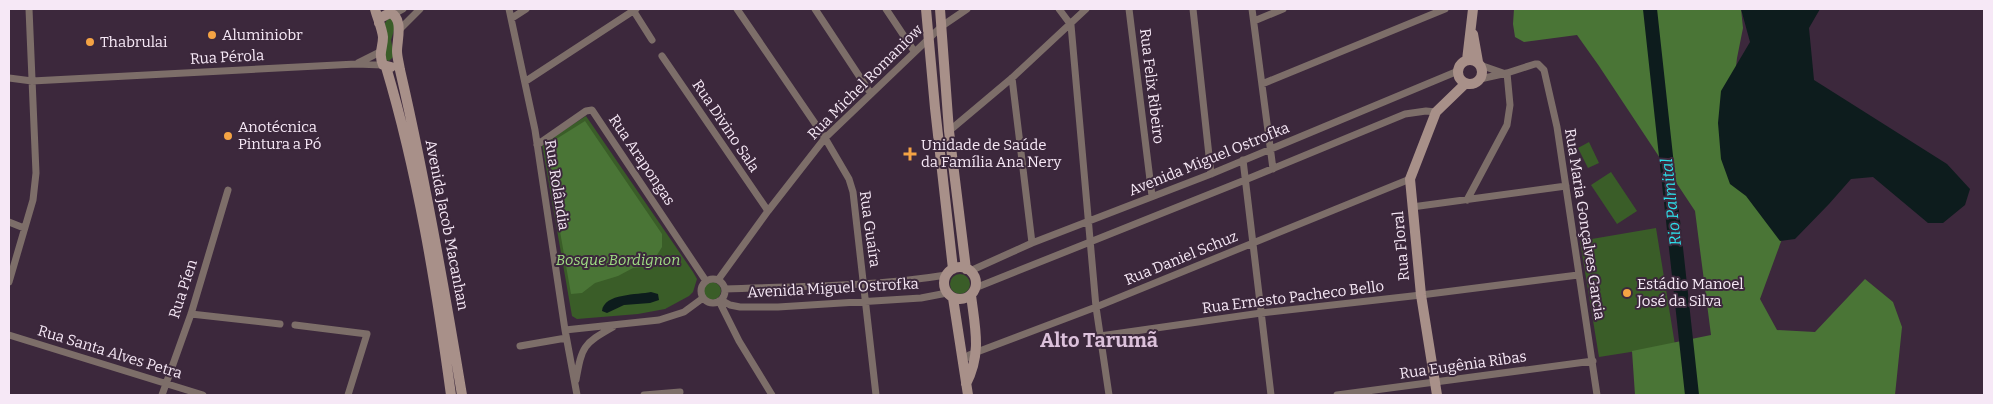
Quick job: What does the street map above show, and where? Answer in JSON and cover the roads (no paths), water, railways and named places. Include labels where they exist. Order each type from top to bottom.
[{"type":"street","points":[[9,282],[32,200],[36,173],[29,9]]},
{"type":"street","name":"Avenida Jacob Macanhan","points":[[374,9],[383,36],[380,52],[410,156],[424,223],[452,395]]},
{"type":"street","points":[[379,23],[380,18],[391,12],[403,9]]},
{"type":"street","points":[[399,30],[420,9]]},
{"type":"street","name":"Rua Rolândia","points":[[509,9],[526,81],[577,395]]},
{"type":"street","points":[[512,18],[526,9]]},
{"type":"street","name":"Rua Guaíra","points":[[737,9],[825,138],[845,171],[851,186],[876,395]]},
{"type":"street","points":[[815,9],[871,94]]},
{"type":"street","points":[[886,9],[914,51]]},
{"type":"street","points":[[926,9],[950,272],[944,283],[950,295],[968,395]]},
{"type":"street","points":[[940,9],[949,131],[968,270],[975,279],[973,291],[977,352],[974,368],[966,384]]},
{"type":"street","name":"Rua Michel Romaniow","points":[[718,280],[768,211],[825,138],[914,51],[942,26],[967,9]]},
{"type":"street","points":[[1059,9],[1071,25],[1096,308],[1109,395]]},
{"type":"street","points":[[949,131],[1012,78],[1086,9]]},
{"type":"street","name":"Rua Felix Ribeiro","points":[[1129,9],[1152,196]]},
{"type":"street","points":[[1193,9],[1211,174]]},
{"type":"street","points":[[1252,9],[1273,169]]},
{"type":"street","points":[[1254,21],[1283,9]]},
{"type":"street","points":[[1262,84],[1445,9]]},
{"type":"street","points":[[1473,9],[1472,28],[1475,63],[1482,72],[1480,79]]},
{"type":"street","points":[[526,81],[634,10],[652,40]]},
{"type":"street","name":"Avenida Jacob Macanhan","points":[[391,12],[398,21],[398,61],[419,151],[437,242],[462,395]]},
{"type":"street","name":"Rua Pérola","points":[[356,64],[380,52]]},
{"type":"street","name":"Rua Divino Sala","points":[[662,56],[768,211]]},
{"type":"street","points":[[385,66],[396,65],[398,61]]},
{"type":"street","points":[[1475,63],[1506,73],[1480,79],[1474,83],[1466,83],[1461,80],[1459,72],[1461,64],[1475,63]]},
{"type":"street","name":"Rua Pérola","points":[[9,78],[32,81],[356,64],[385,66]]},
{"type":"street","name":"Rua Maria Gonçalves Garcia","points":[[1506,73],[1535,64],[1538,64],[1544,70],[1557,128],[1597,395]]},
{"type":"street","name":"Avenida Miguel Ostrofka","points":[[968,270],[1032,243],[1211,174],[1459,72]]},
{"type":"street","name":"Rua Floral","points":[[1447,100],[1459,72]]},
{"type":"street","points":[[1467,200],[1507,125],[1510,105],[1506,73]]},
{"type":"street","points":[[1012,78],[1032,243]]},
{"type":"street","name":"Rua Floral","points":[[1437,395],[1421,296],[1410,179],[1436,112],[1466,83]]},
{"type":"street","name":"Rua Arapongas","points":[[537,145],[584,112],[592,110],[706,280]]},
{"type":"street","points":[[950,295],[962,299],[973,291],[1405,114],[1426,111],[1436,112]]},
{"type":"street","points":[[1243,160],[1271,395]]},
{"type":"street","name":"Rua Daniel Schuz","points":[[963,362],[977,352],[1096,308],[1410,179]]},
{"type":"street","points":[[1412,207],[1566,186]]},
{"type":"street","name":"Rua Píen","points":[[162,395],[190,314],[228,190]]},
{"type":"street","points":[[9,222],[24,228]]},
{"type":"street","points":[[950,272],[961,268],[968,270]]},
{"type":"street","name":"Avenida Miguel Ostrofka","points":[[725,289],[809,288],[864,284],[950,272]]},
{"type":"street","name":"Rua Ernesto Pacheco Bello","points":[[1100,336],[1260,313],[1421,296],[1578,275]]},
{"type":"street","points":[[711,278],[718,280],[725,289],[724,295],[720,300],[712,303],[703,298],[700,289],[706,280],[711,278]]},
{"type":"street","name":"Avenida Miguel Ostrofka","points":[[720,300],[740,307],[778,307],[866,303],[950,295]]},
{"type":"street","points":[[520,346],[566,334],[659,320],[684,312],[703,298]]},
{"type":"street","points":[[720,300],[739,341],[772,395]]},
{"type":"street","points":[[190,314],[280,324]]},
{"type":"street","points":[[295,325],[367,334],[348,395]]},
{"type":"street","points":[[575,384],[580,358],[587,344],[591,339],[615,326]]},
{"type":"street","name":"Rua Santa Alves Petra","points":[[9,335],[202,395]]},
{"type":"street","name":"Rua Eugênia Ribas","points":[[1337,395],[1593,361]]},
{"type":"street","points":[[644,395],[680,392]]},
{"type":"waterway","name":"Rio Palmital","points":[[1650,9],[1692,395]]},
{"type":"place","name":"Aluminiobr","points":[[212,35]]},
{"type":"place","name":"Thabrulai","points":[[90,42]]},
{"type":"place","name":"Anotécnica Pintura a Pó","points":[[228,136]]},
{"type":"place","name":"Unidade de Saúde da Família Ana Nery","points":[[910,154]]},
{"type":"place","name":"Estádio Manoel José da Silva","points":[[1627,293]]},
{"type":"district","name":"Alto Tarumã","points":[[1099,340]]},
{"type":"park label","name":"Bosque Bordignon","points":[[618,260]]}]
